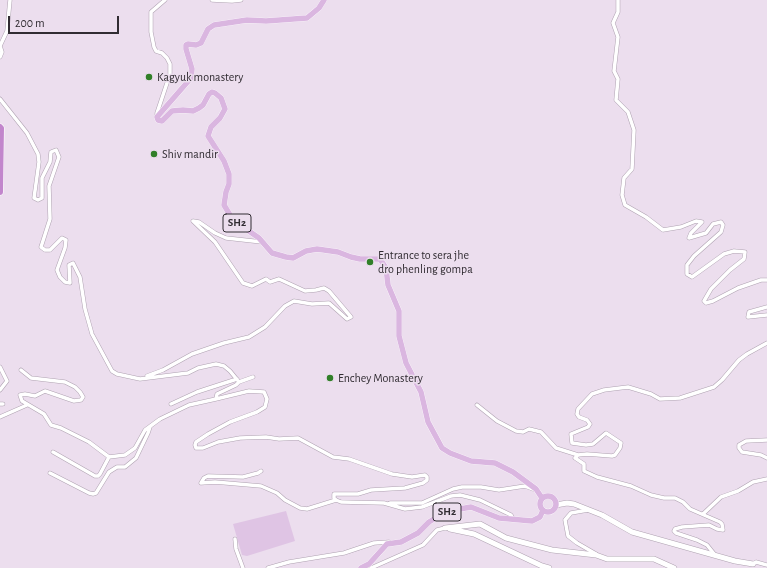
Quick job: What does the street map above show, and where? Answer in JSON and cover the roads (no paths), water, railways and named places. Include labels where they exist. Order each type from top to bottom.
[{"type":"highway","points":[[0,127],[0,192]]},
{"type":"main road","points":[[157,117],[191,78],[192,69],[186,45],[196,45],[201,43],[208,30],[214,25],[246,20],[307,18],[320,8],[324,0]]},
{"type":"main road","name":"SH2","points":[[157,117],[158,120],[162,121],[172,111],[193,111],[203,105],[209,94],[215,92],[221,98],[225,109],[220,118],[211,127],[208,136],[224,161],[229,174],[229,184],[224,205],[233,220],[259,238],[272,252],[286,258],[293,258],[306,251],[317,249],[338,252],[351,258],[380,259],[386,268],[388,285],[399,311],[399,336],[406,363],[421,392],[428,422],[442,448],[467,460],[495,463],[513,472],[536,489],[542,498],[540,505],[543,510]]},
{"type":"main road","name":"SH2","points":[[542,498],[548,496],[554,498],[556,505],[551,511],[543,510]]},
{"type":"main road","name":"SH2","points":[[361,568],[368,564],[387,544],[401,542],[418,533],[429,522],[442,514],[454,510],[470,507],[499,518],[532,521],[540,517],[543,510]]},
{"type":"street","points":[[0,57],[2,52],[0,46],[7,31],[10,0]]},
{"type":"street","points":[[157,117],[170,74],[170,64],[167,58],[162,53],[156,51],[154,47],[151,32],[151,12],[165,0]]},
{"type":"street","points":[[212,0],[241,0]]},
{"type":"street","points":[[618,0],[618,12],[613,23],[618,37],[614,71],[618,79],[616,100],[628,112],[634,130],[632,169],[624,178],[622,195],[625,205],[646,217],[663,230],[681,227],[696,221],[702,222],[691,233],[689,238],[706,233],[713,224],[720,222],[723,225],[721,232],[694,256],[687,265],[687,274],[692,277],[724,254],[734,251],[745,252],[744,259],[730,270],[711,289],[704,301],[706,303],[738,288],[761,280],[767,280]]},
{"type":"street","points":[[0,99],[27,133],[38,154],[40,162],[34,198],[38,200],[42,198],[42,178],[50,162],[51,152],[56,150],[59,157],[49,186],[50,219],[41,247],[45,250],[50,250],[62,238],[66,240],[65,248],[57,270],[60,277],[65,282],[70,283],[69,265],[72,263],[80,277],[85,309],[92,334],[112,371],[117,374],[140,379],[188,373],[198,368],[213,364],[224,366],[238,381]]},
{"type":"street","points":[[140,379],[163,370],[192,354],[224,343],[249,337],[265,327],[285,306],[294,301],[312,304],[329,303],[347,319],[351,317],[329,291],[324,288],[305,291],[279,279],[270,282],[266,279],[252,286],[243,283],[215,242],[193,221],[199,222],[215,233],[226,238],[262,242]]},
{"type":"street","points":[[767,307],[749,312],[748,317],[767,315]]},
{"type":"street","points":[[477,405],[497,421],[516,431],[523,432],[529,429],[541,432],[556,448],[578,455],[586,454],[612,456],[615,455],[620,448],[620,441],[606,433],[592,444],[586,445],[572,443],[571,434],[588,427],[590,424],[587,420],[579,417],[577,414],[578,409],[592,394],[604,390],[628,388],[651,394],[660,400],[680,398],[714,387],[739,360],[767,343]]},
{"type":"street","points":[[0,368],[7,381],[0,390]]},
{"type":"street","points":[[21,370],[31,378],[65,382],[75,387],[83,397],[81,400],[74,401],[45,391],[35,396],[25,394],[20,395],[22,401],[27,405],[44,414],[51,425],[61,428],[85,440],[109,457],[126,455],[135,448],[145,430],[160,418],[183,408],[249,391],[264,392],[267,399],[265,406],[257,412],[230,422],[208,434],[196,442],[196,448],[199,449],[218,442],[240,438],[298,438],[333,457],[349,459],[392,474],[412,477],[425,474],[427,477],[427,480],[423,483],[405,488],[371,490],[358,494],[334,494],[334,498],[336,500]]},
{"type":"street","points":[[171,404],[197,392],[253,377]]},
{"type":"street","points":[[216,399],[217,394],[236,386],[238,381]]},
{"type":"street","points":[[0,417],[27,405]]},
{"type":"street","points":[[50,472],[88,493],[96,493],[109,472],[117,467],[125,467],[136,458],[150,427]]},
{"type":"street","points":[[767,440],[754,442],[746,441],[739,445],[739,448],[742,452],[761,455],[767,458]]},
{"type":"street","points":[[53,452],[95,476],[100,474],[109,457]]},
{"type":"street","points":[[578,455],[575,458],[584,464],[584,471],[597,477],[631,486],[651,495],[664,498],[675,498],[683,502],[690,509],[720,522],[723,530],[709,525],[682,527],[675,529],[674,531],[707,545],[714,555]]},
{"type":"street","points":[[261,471],[258,474],[244,477],[208,476],[204,478],[201,483],[215,482],[261,486],[277,493],[285,500],[300,508],[307,510],[336,500],[341,502],[422,503],[453,488],[462,487],[481,486],[499,490],[525,486],[536,489]]},
{"type":"street","points":[[703,514],[721,497],[738,491],[754,482],[767,479]]},
{"type":"street","points":[[453,488],[460,495]]},
{"type":"street","points":[[384,503],[405,509],[422,507],[452,496],[460,495],[480,500],[511,515],[513,520]]},
{"type":"street","points":[[556,505],[567,503],[589,509],[632,532],[714,555],[753,564],[756,562],[767,565]]},
{"type":"street","points":[[589,509],[571,513],[565,520],[568,536],[577,543],[596,555],[607,559],[654,559],[674,568]]},
{"type":"street","points":[[371,568],[423,544],[437,530],[480,524],[506,538],[552,550],[596,555]]},
{"type":"street","points":[[445,528],[474,534],[549,568]]},
{"type":"street","points":[[236,539],[236,549],[244,568]]},
{"type":"street","points":[[268,568],[289,562],[344,553],[374,543],[396,542]]},
{"type":"place","name":"Kagyuk monastery","points":[[149,77]]},
{"type":"place","name":"Shiv mandir","points":[[154,154]]},
{"type":"place","name":"Entrance to sera jhe dro phenling gompa","points":[[370,262]]},
{"type":"place","name":"Enchey Monastery","points":[[330,378]]}]
